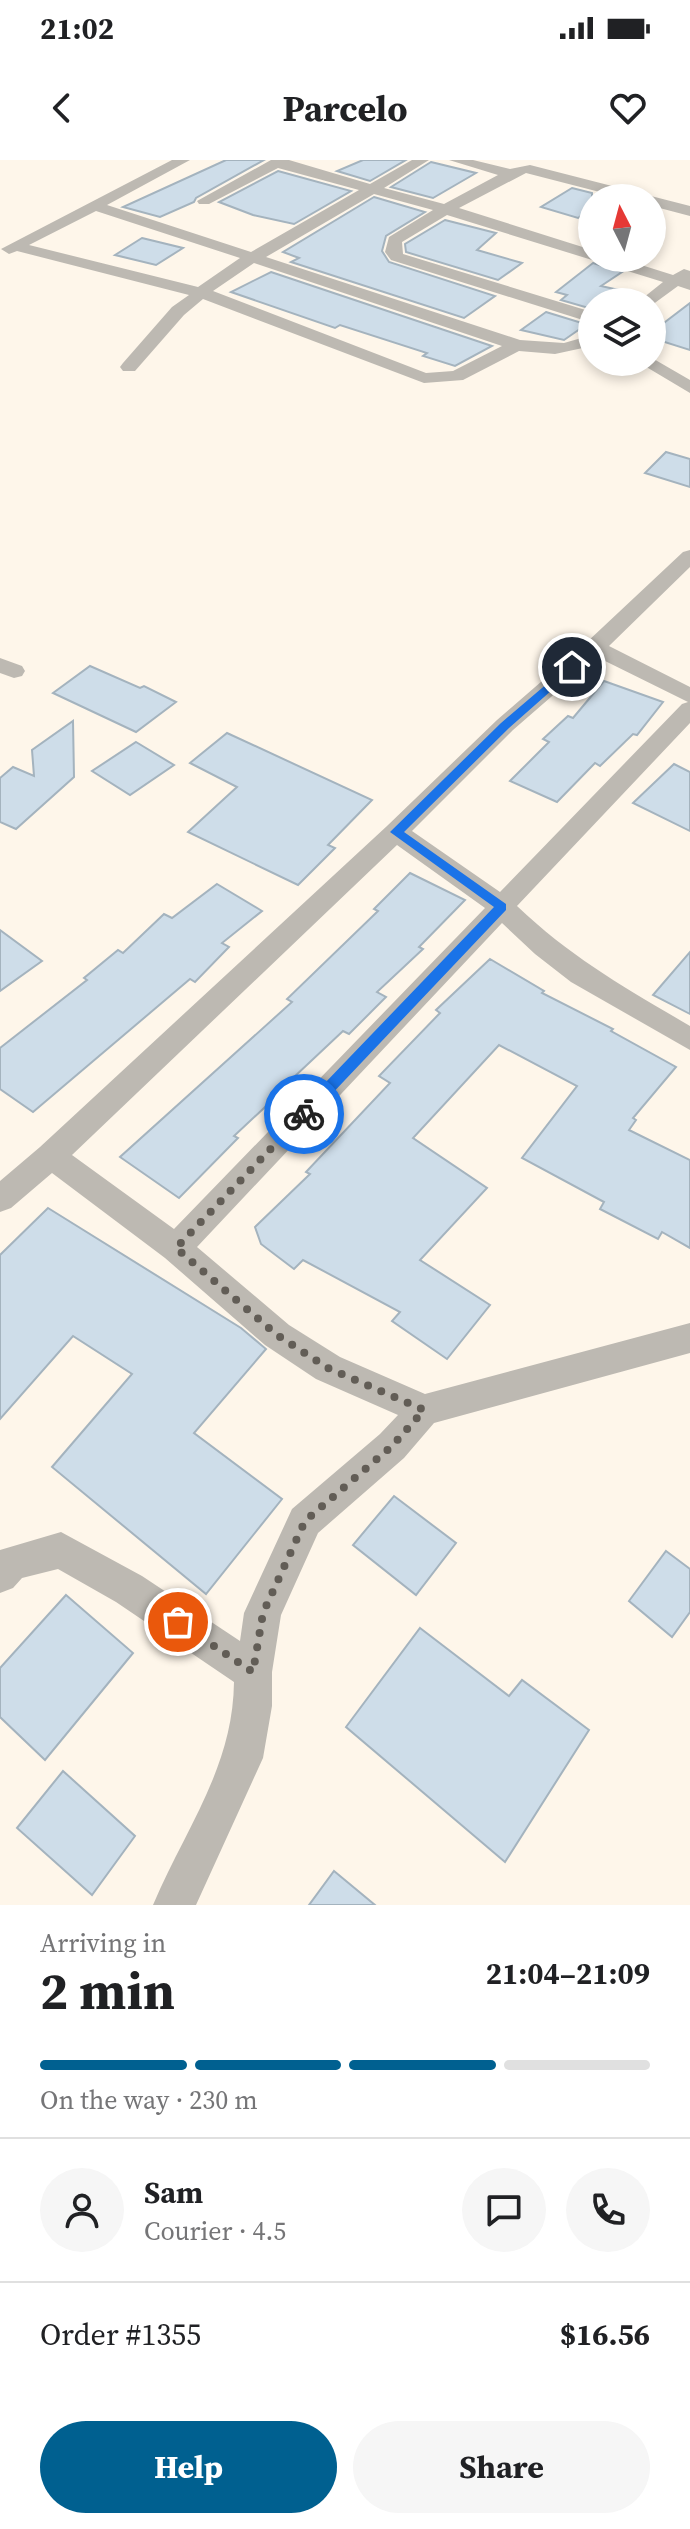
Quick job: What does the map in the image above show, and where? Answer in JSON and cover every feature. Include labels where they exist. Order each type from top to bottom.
[{"type":"street","points":[[7,250],[183,160]]},
{"type":"street","points":[[129,367],[178,311],[253,256],[422,160]]},
{"type":"street","points":[[456,160],[525,167],[588,184]]},
{"type":"street","points":[[204,201],[280,162],[578,251]]},
{"type":"street","points":[[525,167],[408,230],[392,244],[393,252],[397,257],[578,313]]},
{"type":"street","points":[[94,205],[253,256],[415,298],[485,321],[517,345],[564,349],[578,344]]},
{"type":"street","points":[[666,205],[690,211]]},
{"type":"street","points":[[7,250],[202,293],[424,378],[457,376],[517,345]]},
{"type":"street","points":[[647,272],[682,283],[690,270]]},
{"type":"street","points":[[415,298],[450,273]]},
{"type":"street","points":[[485,321],[521,295]]},
{"type":"street","points":[[666,371],[686,380]]},
{"type":"street","points":[[0,1199],[51,1156],[396,832],[505,725],[595,647],[690,556]]},
{"type":"street","points":[[595,647],[690,696]]},
{"type":"street","points":[[176,1248],[690,709]]},
{"type":"street","points":[[396,832],[502,907],[544,947],[581,975],[690,1039]]},
{"type":"street","points":[[51,1156],[176,1248],[277,1335],[328,1368],[424,1410]]},
{"type":"street","points":[[174,1905],[243,1758],[253,1706],[253,1672],[263,1613],[305,1521],[392,1446],[424,1410],[690,1338]]},
{"type":"street","points":[[0,1575],[12,1563],[61,1550],[129,1589],[253,1672]]},
{"type":"building","points":[[226,160],[264,160],[196,198],[194,202],[160,217],[123,207]]},
{"type":"building","points":[[363,160],[406,160],[370,181],[337,171]]},
{"type":"building","points":[[431,162],[476,173],[433,198],[391,187]]},
{"type":"building","points":[[278,171],[351,191],[294,224],[253,215],[219,202]]},
{"type":"building","points":[[572,188],[578,190],[578,218],[541,207]]},
{"type":"building","points":[[374,197],[425,212],[386,236],[382,251],[389,262],[495,296],[464,318],[291,262],[299,258],[283,252]]},
{"type":"building","points":[[445,220],[496,233],[477,250],[522,263],[498,280],[406,252],[405,244]]},
{"type":"building","points":[[142,238],[183,248],[156,265],[115,255]]},
{"type":"building","points":[[271,272],[492,346],[455,366],[423,356],[427,353],[340,325],[335,328],[231,292]]},
{"type":"building","points":[[582,272],[622,272],[601,286],[610,288],[578,288],[578,305],[561,300],[567,295],[556,292]]},
{"type":"building","points":[[690,303],[690,350],[666,342],[666,321]]},
{"type":"building","points":[[546,312],[578,321],[578,330],[564,340],[521,330]]},
{"type":"building","points":[[666,452],[690,459],[690,487],[645,473]]},
{"type":"building","points":[[90,666],[140,688],[144,686],[176,702],[136,732],[53,693]]},
{"type":"building","points":[[604,681],[663,702],[637,735],[633,734],[600,766],[595,763],[557,802],[510,781],[549,742],[543,739],[568,716],[573,718]]},
{"type":"building","points":[[73,721],[74,777],[16,829],[0,822],[0,778],[13,767],[34,776],[32,750]]},
{"type":"building","points":[[227,733],[372,800],[328,845],[335,848],[298,885],[188,832],[237,787],[190,763]]},
{"type":"building","points":[[136,742],[174,765],[130,795],[92,771]]},
{"type":"building","points":[[674,764],[690,772],[690,831],[633,803]]},
{"type":"building","points":[[410,873],[465,900],[419,947],[423,949],[377,992],[386,997],[349,1034],[343,1031],[277,1093],[179,1198],[120,1157],[292,1002],[287,999],[378,911],[374,909]]},
{"type":"building","points":[[217,884],[262,911],[222,943],[229,947],[195,982],[190,979],[33,1112],[0,1089],[0,1048],[87,980],[84,978],[118,950],[123,953],[164,914],[172,918]]},
{"type":"building","points":[[0,930],[42,961],[0,991]]},
{"type":"building","points":[[690,952],[690,1014],[653,995]]},
{"type":"building","points":[[490,959],[544,991],[542,993],[613,1029],[611,1031],[676,1067],[633,1118],[636,1120],[629,1130],[690,1160],[690,1248],[662,1232],[658,1239],[600,1209],[604,1202],[522,1158],[577,1086],[499,1045],[413,1138],[487,1188],[420,1260],[490,1305],[447,1359],[392,1321],[400,1312],[303,1260],[294,1269],[261,1244],[255,1227],[310,1174],[306,1172],[390,1083],[379,1076],[440,1013],[436,1010]]},
{"type":"building","points":[[48,1208],[241,1328],[266,1349],[194,1433],[282,1499],[206,1594],[52,1467],[132,1374],[73,1336],[0,1419],[0,1255]]},
{"type":"building","points":[[394,1496],[456,1543],[416,1595],[353,1545]]},
{"type":"building","points":[[666,1551],[690,1569],[690,1612],[672,1637],[629,1601]]},
{"type":"building","points":[[66,1595],[133,1653],[45,1760],[0,1717],[0,1668]]},
{"type":"building","points":[[420,1628],[509,1696],[522,1680],[589,1730],[505,1862],[346,1727]]},
{"type":"building","points":[[63,1771],[135,1836],[92,1895],[17,1828]]},
{"type":"building","points":[[334,1871],[375,1905],[309,1905]]},
{"type":"way so far","points":[[178,1622],[253,1672],[263,1613],[305,1521],[392,1446],[424,1410],[373,1385],[328,1368],[277,1335],[176,1248],[304,1114]]},
{"type":"route","points":[[304,1114],[502,907],[396,832],[505,725],[572,667]]}]
